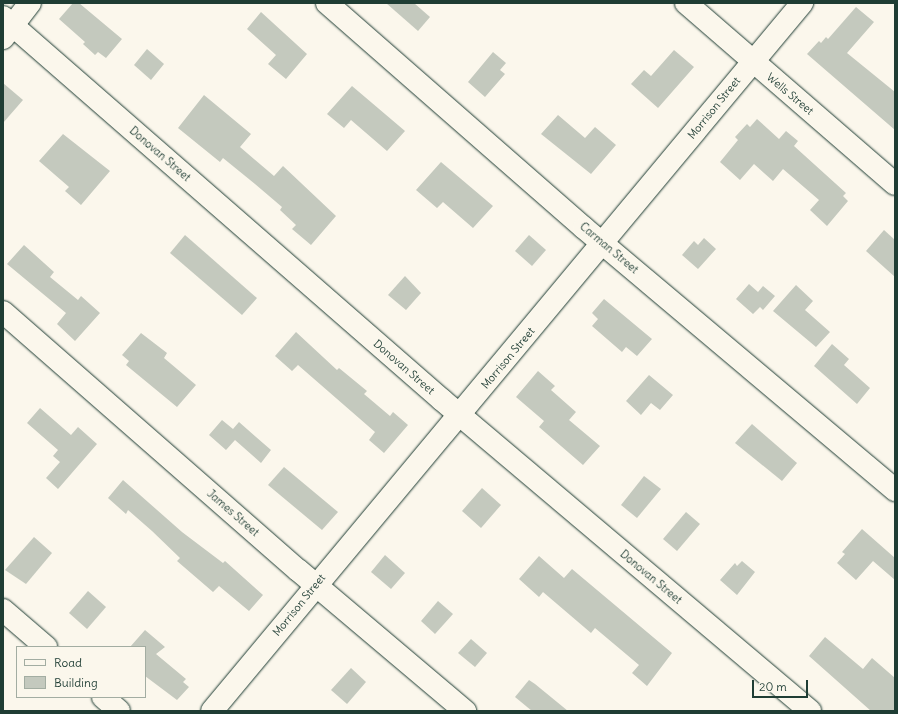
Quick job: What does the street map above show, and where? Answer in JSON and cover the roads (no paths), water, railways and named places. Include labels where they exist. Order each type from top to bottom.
[{"type":"street","points":[[6,26],[30,3]]},
{"type":"street","name":"Carman Street","points":[[327,3],[604,243],[895,490]]},
{"type":"street","name":"Wells Street","points":[[686,3],[752,62],[895,184]]},
{"type":"street","name":"Morrison Street","points":[[212,711],[459,413],[604,243],[802,3]]},
{"type":"street","name":"Donovan Street","points":[[6,26],[810,711]]},
{"type":"street","name":"James Street","points":[[3,312],[315,585],[465,711]]},
{"type":"street","points":[[3,610],[45,646]]},
{"type":"street","points":[[104,698],[119,711]]}]
